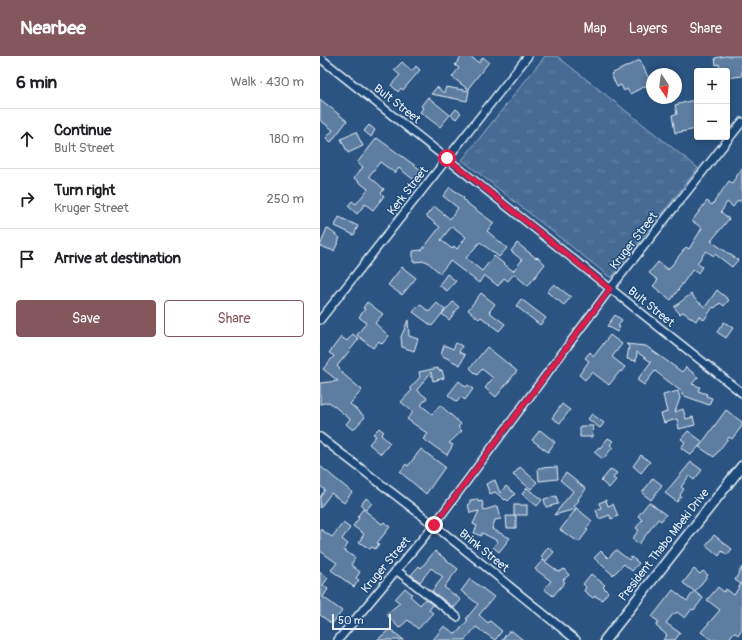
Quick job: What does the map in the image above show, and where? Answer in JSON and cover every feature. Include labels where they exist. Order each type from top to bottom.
[{"type":"street","name":"Kerk Street","points":[[320,320],[528,56]]},
{"type":"street","name":"Bult Street","points":[[320,58],[742,393]]},
{"type":"street","name":"Kruger Street","points":[[338,640],[434,525],[610,289],[742,122]]},
{"type":"street","name":"Brink Street","points":[[320,438],[434,525],[576,640]]},
{"type":"street","name":"President Thabo Mbeki Drive","points":[[605,640],[742,466]]},
{"type":"street","points":[[396,570],[457,617]]},
{"type":"green space","points":[[545,56],[557,56],[698,168],[611,278],[462,160]]},
{"type":"building","points":[[462,56],[470,56],[479,63],[483,57],[489,62],[470,86],[469,90],[452,77],[459,68],[455,65]]},
{"type":"building","points":[[725,56],[742,56],[742,76],[730,78],[730,68],[720,68],[719,64],[716,65],[715,58]]},
{"type":"building","points":[[640,60],[646,73],[646,86],[630,94],[627,89],[624,91],[621,85],[617,87],[611,74]]},
{"type":"building","points":[[402,62],[412,71],[416,66],[420,70],[403,90],[401,88],[398,92],[391,85],[400,75],[394,70]]},
{"type":"building","points":[[437,87],[444,93],[446,87],[469,91],[467,101],[431,94]]},
{"type":"building","points":[[428,97],[450,115],[440,127],[420,112],[423,108],[421,106]]},
{"type":"building","points":[[320,99],[347,121],[331,142],[326,138],[333,130],[320,120]]},
{"type":"building","points":[[694,101],[694,130],[675,133],[672,115],[677,114],[675,105]]},
{"type":"building","points":[[456,109],[461,113],[456,119],[451,115]]},
{"type":"building","points":[[369,125],[375,130],[371,137],[364,131]]},
{"type":"building","points":[[356,132],[363,146],[348,153],[341,139]]},
{"type":"building","points":[[377,138],[421,170],[414,180],[399,168],[395,173],[380,162],[369,176],[384,189],[381,193],[384,196],[373,210],[365,204],[357,214],[348,206],[352,201],[356,204],[368,189],[354,178],[363,167],[357,163]]},
{"type":"building","points":[[742,168],[742,202],[738,200],[733,207],[727,202],[721,212],[729,219],[711,241],[738,260],[732,267],[715,254],[714,256],[706,251],[697,263],[702,267],[698,273],[693,269],[671,300],[653,286],[658,280],[649,273],[658,262],[668,270],[686,247],[689,249],[702,228],[692,221],[707,201],[712,205],[729,181],[732,183]]},
{"type":"building","points":[[450,187],[464,198],[463,199],[468,204],[494,223],[487,231],[507,248],[499,257],[480,242],[466,258],[482,271],[494,256],[513,271],[522,260],[511,251],[517,243],[545,264],[528,286],[514,274],[508,281],[504,278],[498,286],[484,275],[479,283],[450,261],[440,273],[426,261],[413,262],[413,251],[422,250],[440,227],[426,216],[434,206],[450,219],[458,208],[443,196]],"holes":[[[452,226],[466,237],[457,249],[454,246],[452,249],[441,240]]]},
{"type":"building","points":[[339,217],[358,226],[354,235],[335,226]]},
{"type":"building","points":[[327,228],[340,238],[334,251],[320,246]]},
{"type":"building","points":[[402,267],[416,278],[402,295],[388,285]]},
{"type":"building","points":[[447,274],[456,281],[447,291],[439,285]]},
{"type":"building","points":[[554,284],[571,297],[564,305],[547,292]]},
{"type":"building","points":[[717,290],[729,300],[724,306],[720,303],[715,308],[713,307],[704,320],[699,316],[696,321],[683,312],[680,314],[674,307],[691,294],[705,307]]},
{"type":"building","points":[[481,293],[495,304],[489,312],[505,324],[499,331],[481,317],[479,319],[468,310]]},
{"type":"building","points":[[521,299],[546,318],[540,325],[516,306]]},
{"type":"building","points":[[367,302],[383,314],[375,323],[389,336],[382,344],[379,341],[373,348],[357,335],[366,323],[359,317],[365,309],[363,308]]},
{"type":"building","points":[[453,302],[459,307],[449,320],[442,314]]},
{"type":"building","points":[[437,303],[445,310],[432,326],[413,312],[420,304],[429,312]]},
{"type":"building","points":[[615,315],[622,320],[618,326],[620,327],[617,332],[607,326]]},
{"type":"building","points":[[408,320],[409,336],[418,339],[414,351],[402,347],[401,337]]},
{"type":"building","points":[[724,322],[733,328],[726,338],[717,332]]},
{"type":"building","points":[[353,334],[359,339],[337,366],[343,372],[342,373],[362,390],[350,404],[365,417],[353,430],[346,424],[350,419],[329,402],[320,404],[320,383],[338,381],[323,369],[334,356],[329,353],[341,337],[347,341]]},
{"type":"building","points":[[610,335],[622,344],[612,357],[625,367],[609,385],[592,372],[585,380],[579,375],[589,361],[585,358],[590,352],[594,356]]},
{"type":"building","points":[[456,343],[462,346],[459,352],[465,355],[460,365],[441,355],[444,345],[453,349]]},
{"type":"building","points":[[626,344],[646,346],[682,372],[686,367],[698,377],[692,384],[700,387],[698,391],[707,394],[706,396],[712,398],[709,405],[682,395],[682,392],[655,371],[644,385],[637,380],[651,362],[637,352],[636,361],[627,359],[629,346]]},
{"type":"building","points":[[487,347],[517,371],[496,397],[485,388],[493,378],[482,369],[477,375],[470,368]]},
{"type":"building","points":[[438,368],[439,371],[442,370],[444,378],[433,381],[431,372],[417,390],[427,398],[421,405],[432,414],[440,405],[461,424],[458,427],[462,431],[449,443],[453,445],[447,455],[423,439],[428,434],[407,419],[413,412],[401,402],[412,390],[410,388],[420,377],[419,372]]},
{"type":"building","points":[[459,381],[466,387],[468,385],[473,389],[465,400],[461,397],[457,402],[448,395]]},
{"type":"building","points":[[678,391],[680,398],[675,412],[683,409],[686,419],[693,417],[695,425],[679,429],[677,419],[664,423],[661,414],[667,412],[663,395]]},
{"type":"building","points":[[562,404],[570,410],[560,423],[552,418]]},
{"type":"building","points":[[726,410],[742,422],[742,426],[732,439],[729,437],[714,457],[699,447]]},
{"type":"building","points":[[592,414],[604,423],[600,428],[588,419]]},
{"type":"building","points":[[580,426],[593,426],[592,437],[580,437]]},
{"type":"building","points":[[379,428],[384,432],[381,435],[390,443],[381,454],[369,444],[376,436],[373,434]]},
{"type":"building","points":[[540,430],[555,442],[548,452],[532,440]]},
{"type":"building","points":[[688,431],[703,442],[691,455],[681,448],[685,442],[681,439]]},
{"type":"building","points":[[608,438],[613,441],[610,445],[613,447],[603,459],[594,452],[599,447],[600,448]]},
{"type":"building","points":[[421,449],[445,467],[426,494],[400,472],[406,464],[408,466]]},
{"type":"building","points":[[641,455],[650,462],[641,473],[633,466]]},
{"type":"building","points":[[691,462],[702,470],[694,480],[689,476],[681,487],[684,489],[677,502],[665,493]]},
{"type":"building","points":[[320,466],[352,492],[344,503],[331,493],[320,508],[320,497],[325,490],[320,486]]},
{"type":"building","points":[[520,467],[537,482],[531,489],[513,475]]},
{"type":"building","points":[[557,467],[558,479],[539,481],[538,468]]},
{"type":"building","points":[[611,469],[617,473],[613,478],[616,480],[609,488],[601,481]]},
{"type":"building","points":[[566,473],[586,489],[574,506],[592,521],[586,529],[588,530],[579,542],[560,530],[576,509],[554,515],[573,491],[560,480]]},
{"type":"building","points":[[653,478],[662,485],[651,500],[642,493]]},
{"type":"building","points":[[495,480],[500,493],[506,486],[515,494],[508,501],[495,492],[490,494],[486,484]]},
{"type":"building","points":[[527,488],[542,500],[537,506],[522,494]]},
{"type":"building","points":[[556,496],[558,504],[546,507],[544,499]]},
{"type":"building","points":[[366,498],[372,503],[366,510],[361,505]]},
{"type":"building","points":[[478,499],[478,502],[482,501],[484,510],[498,506],[501,519],[495,520],[492,529],[510,538],[499,552],[493,547],[498,541],[482,533],[481,536],[474,533],[477,526],[473,524],[479,511],[470,513],[468,504],[470,504],[470,500]]},
{"type":"building","points":[[606,500],[608,506],[613,504],[618,516],[611,519],[610,515],[599,519],[596,510],[601,508],[599,503]]},
{"type":"building","points":[[649,502],[666,515],[661,521],[658,519],[639,544],[632,539],[639,530],[636,528],[642,520],[638,516]]},
{"type":"building","points":[[514,505],[527,505],[527,515],[514,515]]},
{"type":"building","points":[[363,509],[382,524],[384,522],[390,527],[377,543],[379,544],[375,549],[372,547],[370,549],[359,542],[364,534],[353,526]]},
{"type":"building","points":[[506,516],[516,516],[516,528],[507,528]]},
{"type":"building","points":[[343,523],[350,528],[342,539],[348,544],[344,550],[355,558],[351,565],[360,572],[356,578],[359,580],[354,587],[331,570],[337,563],[320,551],[320,529],[332,537]]},
{"type":"building","points":[[714,535],[732,549],[727,555],[722,551],[719,556],[706,545]]},
{"type":"building","points":[[548,547],[554,552],[546,561],[541,557]]},
{"type":"building","points":[[616,550],[629,560],[631,557],[639,563],[632,571],[624,564],[613,575],[594,558],[601,551],[608,558]]},
{"type":"building","points":[[435,551],[458,569],[444,587],[461,600],[454,608],[432,591],[443,577],[431,568],[420,582],[411,575],[419,566],[421,568]]},
{"type":"building","points":[[543,560],[559,572],[564,569],[569,575],[563,580],[565,582],[553,596],[544,589],[551,581],[535,569]]},
{"type":"building","points":[[742,567],[742,629],[738,635],[734,632],[728,640],[712,640],[701,632],[720,610],[707,600],[718,587],[724,592],[726,589],[734,595],[741,584],[735,580]]},
{"type":"building","points":[[694,569],[700,574],[703,571],[708,575],[695,592],[703,598],[694,610],[692,609],[685,618],[677,612],[675,614],[674,613],[666,623],[680,633],[675,640],[663,640],[667,635],[656,626],[659,622],[652,617],[673,590],[687,601],[694,591],[683,583]]},
{"type":"building","points":[[320,572],[328,578],[323,585],[328,589],[323,597],[342,611],[332,624],[320,615]]},
{"type":"building","points":[[591,574],[605,585],[603,587],[608,592],[602,600],[595,596],[593,598],[584,591],[586,587],[583,584]]},
{"type":"building","points":[[470,579],[494,597],[479,615],[488,623],[490,621],[502,631],[495,640],[476,627],[465,640],[433,640],[444,626],[456,634],[468,620],[466,619],[478,604],[461,591]]},
{"type":"building","points":[[405,588],[412,594],[410,596],[420,605],[425,599],[433,605],[429,610],[433,613],[418,629],[408,620],[399,628],[386,614],[400,603],[395,599]]},
{"type":"building","points":[[390,629],[404,640],[377,640]]},
{"type":"building","points":[[509,631],[512,631],[523,640],[502,640]]},
{"type":"route","points":[[434,525],[610,289],[447,158]]}]
